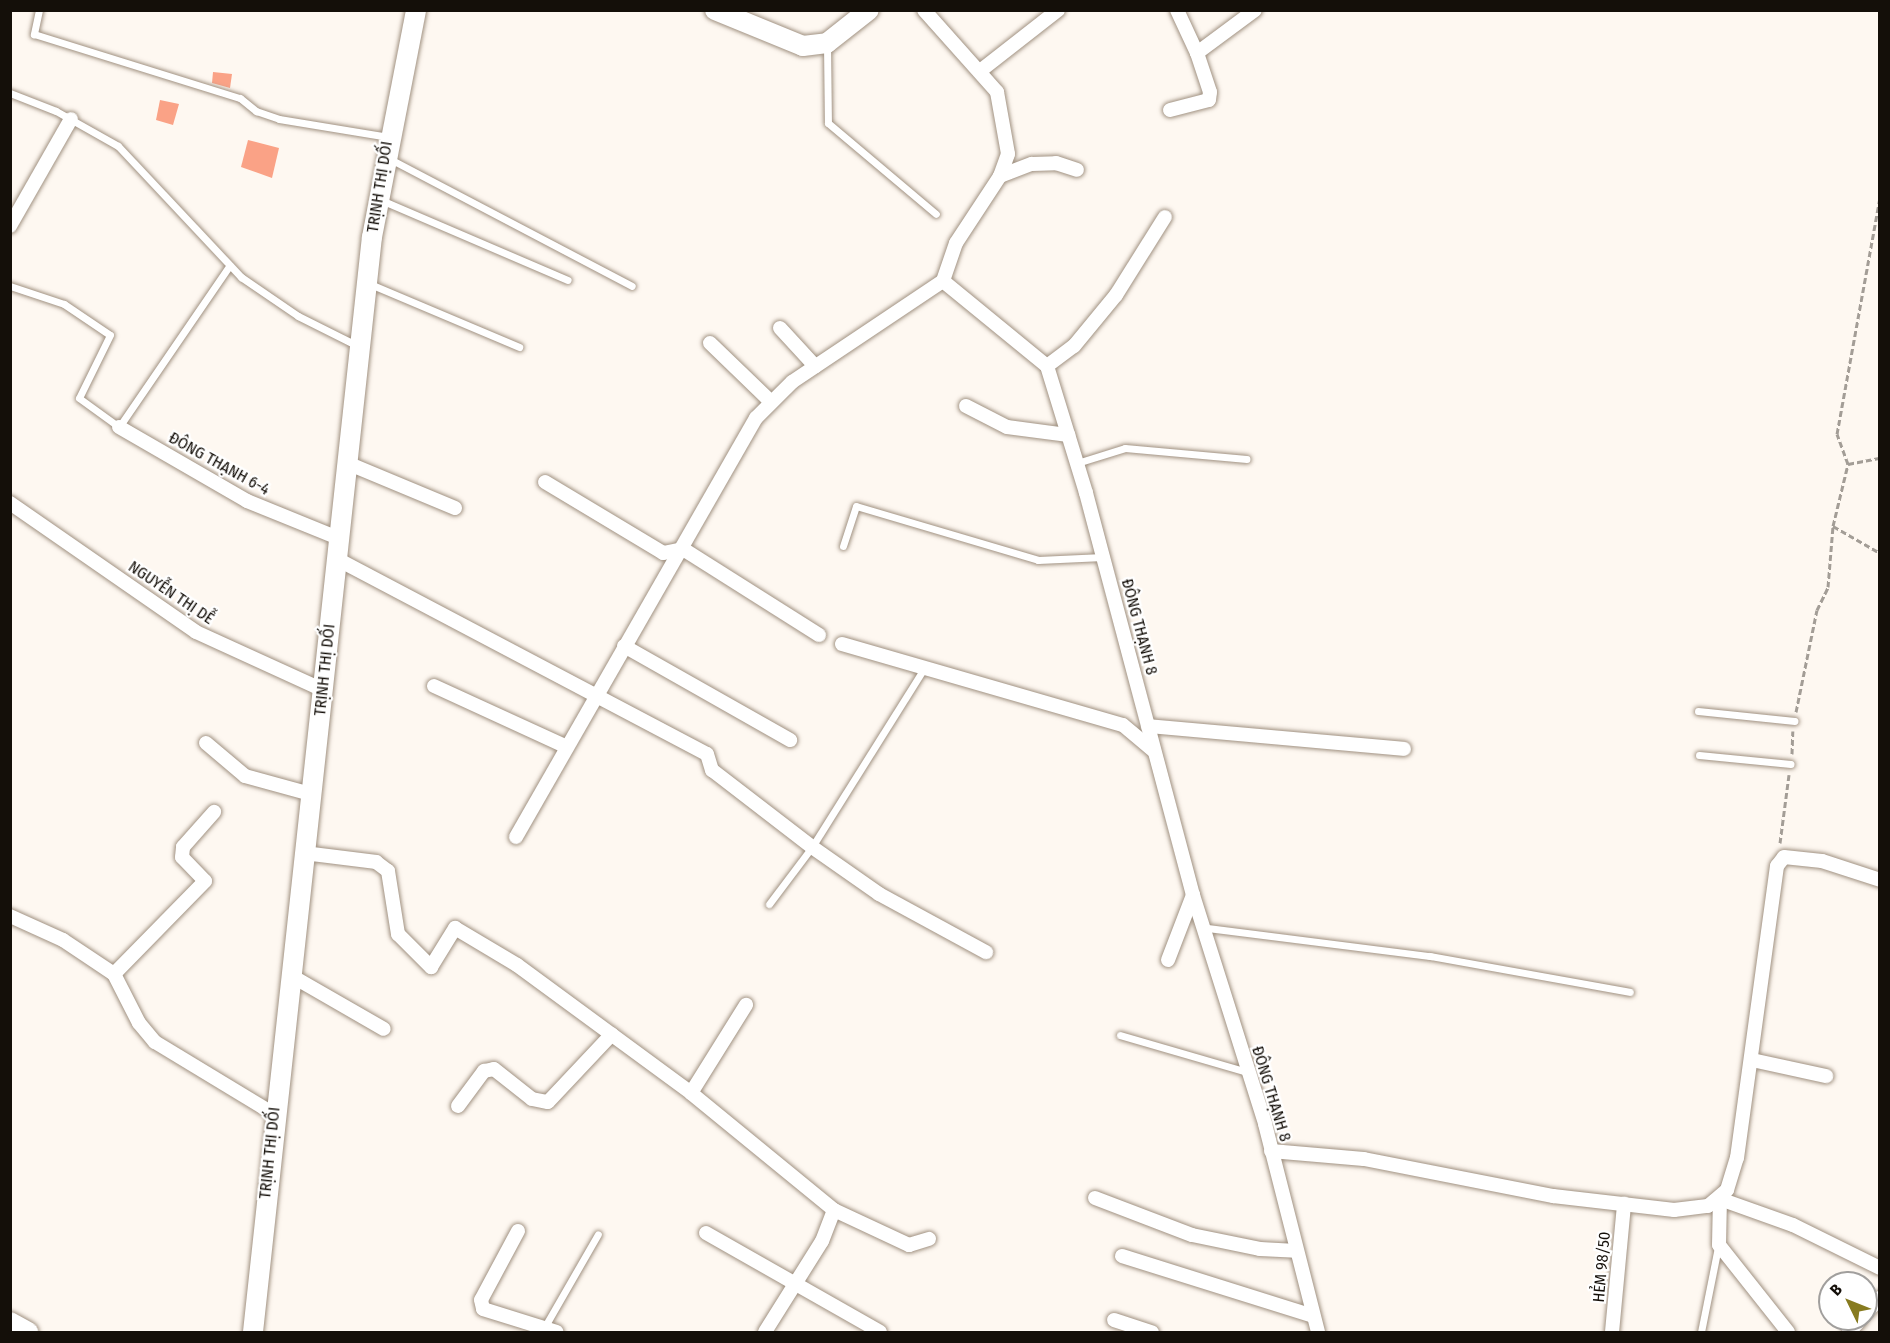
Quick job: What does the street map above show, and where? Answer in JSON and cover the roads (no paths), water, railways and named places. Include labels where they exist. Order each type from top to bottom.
[{"type":"street","name":"TRỊNH THỊ DỐI","points":[[253,1332],[274,1114],[378,199],[416,10]]},
{"type":"street","points":[[715,10],[803,46],[827,43],[869,10]]},
{"type":"street","points":[[516,837],[594,695],[770,401],[815,366],[874,331],[942,281],[956,243],[1000,176],[1008,154],[997,92],[924,10]]},
{"type":"street","points":[[980,71],[1058,10]]},
{"type":"street","points":[[1170,110],[1209,100],[1210,92],[1197,53],[1177,10]]},
{"type":"street","points":[[1197,53],[1255,10]]},
{"type":"street","points":[[10,226],[71,120]]},
{"type":"street","points":[[1000,176],[1032,164],[1056,163],[1077,170]]},
{"type":"street","points":[[942,281],[1047,366],[1074,346],[1116,295],[1165,217]]},
{"type":"street","points":[[780,328],[815,366]]},
{"type":"street","points":[[710,343],[770,401]]},
{"type":"street","name":"ĐÔNG THẠNH 8","points":[[1047,366],[1103,557],[1193,895],[1207,928],[1271,1151],[1318,1332]]},
{"type":"street","points":[[966,406],[1007,427],[1068,435]]},
{"type":"street","name":"ĐÔNG THẠNH 6-4","points":[[119,427],[247,501],[338,538]]},
{"type":"street","points":[[347,463],[454,508]]},
{"type":"street","points":[[545,482],[663,553],[683,549],[819,635]]},
{"type":"street","name":"NGUYỄN THỊ DỄ","points":[[10,503],[196,632],[323,690]]},
{"type":"street","points":[[337,559],[707,754],[712,770],[812,847],[879,894],[986,952]]},
{"type":"street","points":[[842,644],[923,670],[1123,725],[1153,750]]},
{"type":"street","points":[[624,646],[790,740]]},
{"type":"street","points":[[434,686],[567,747]]},
{"type":"street","points":[[1148,726],[1404,749]]},
{"type":"street","points":[[206,743],[245,776],[311,794]]},
{"type":"street","points":[[114,974],[205,881],[182,857],[183,847],[214,812]]},
{"type":"street","points":[[304,853],[376,862],[388,871],[398,934],[431,967],[455,928],[517,965],[612,1034],[691,1094],[834,1210],[909,1245],[929,1239]]},
{"type":"street","points":[[1788,1332],[1719,1245],[1720,1199],[1737,1158],[1777,866],[1784,857],[1822,861],[1880,880]]},
{"type":"street","points":[[1168,960],[1193,895]]},
{"type":"street","points":[[10,916],[63,940],[114,974],[139,1023],[155,1042],[274,1114]]},
{"type":"street","points":[[290,975],[384,1029]]},
{"type":"street","points":[[691,1094],[746,1005]]},
{"type":"street","points":[[458,1106],[484,1071],[494,1070],[532,1099],[548,1102],[612,1034]]},
{"type":"street","points":[[1752,1060],[1826,1076]]},
{"type":"street","points":[[1271,1151],[1364,1159],[1552,1196],[1674,1210],[1708,1206],[1720,1199],[1793,1225],[1880,1268]]},
{"type":"street","points":[[1095,1198],[1192,1235],[1260,1249],[1296,1251]]},
{"type":"street","name":"HẺM 98/50","points":[[1612,1332],[1624,1204]]},
{"type":"street","points":[[765,1332],[822,1241],[834,1210]]},
{"type":"street","points":[[518,1231],[481,1300],[483,1309],[551,1330]]},
{"type":"street","points":[[706,1233],[880,1332]]},
{"type":"street","points":[[1122,1256],[1313,1317]]},
{"type":"street","points":[[1114,1320],[1152,1332]]},
{"type":"street","points":[[10,1322],[28,1332]]},
{"type":"lane","points":[[39,10],[34,34],[240,98],[256,111],[279,118],[389,137]]},
{"type":"lane","points":[[827,43],[828,123],[936,214]]},
{"type":"lane","points":[[10,93],[71,120],[118,146],[230,265],[298,316],[360,346]]},
{"type":"lane","points":[[386,156],[632,286]]},
{"type":"lane","points":[[378,199],[568,280]]},
{"type":"lane","points":[[10,286],[64,304],[110,335],[79,398],[119,427],[230,265]]},
{"type":"lane","points":[[368,283],[519,347]]},
{"type":"lane","points":[[1077,463],[1125,448],[1247,459]]},
{"type":"lane","points":[[843,546],[856,506],[1038,560],[1103,557]]},
{"type":"lane","points":[[769,904],[812,847],[923,670]]},
{"type":"lane","points":[[1698,711],[1794,721]]},
{"type":"lane","points":[[1699,755],[1791,764]]},
{"type":"lane","points":[[1207,928],[1430,956],[1630,992]]},
{"type":"lane","points":[[1120,1035],[1247,1072]]},
{"type":"lane","points":[[551,1330],[598,1234]]},
{"type":"lane","points":[[1701,1332],[1719,1245]]}]
